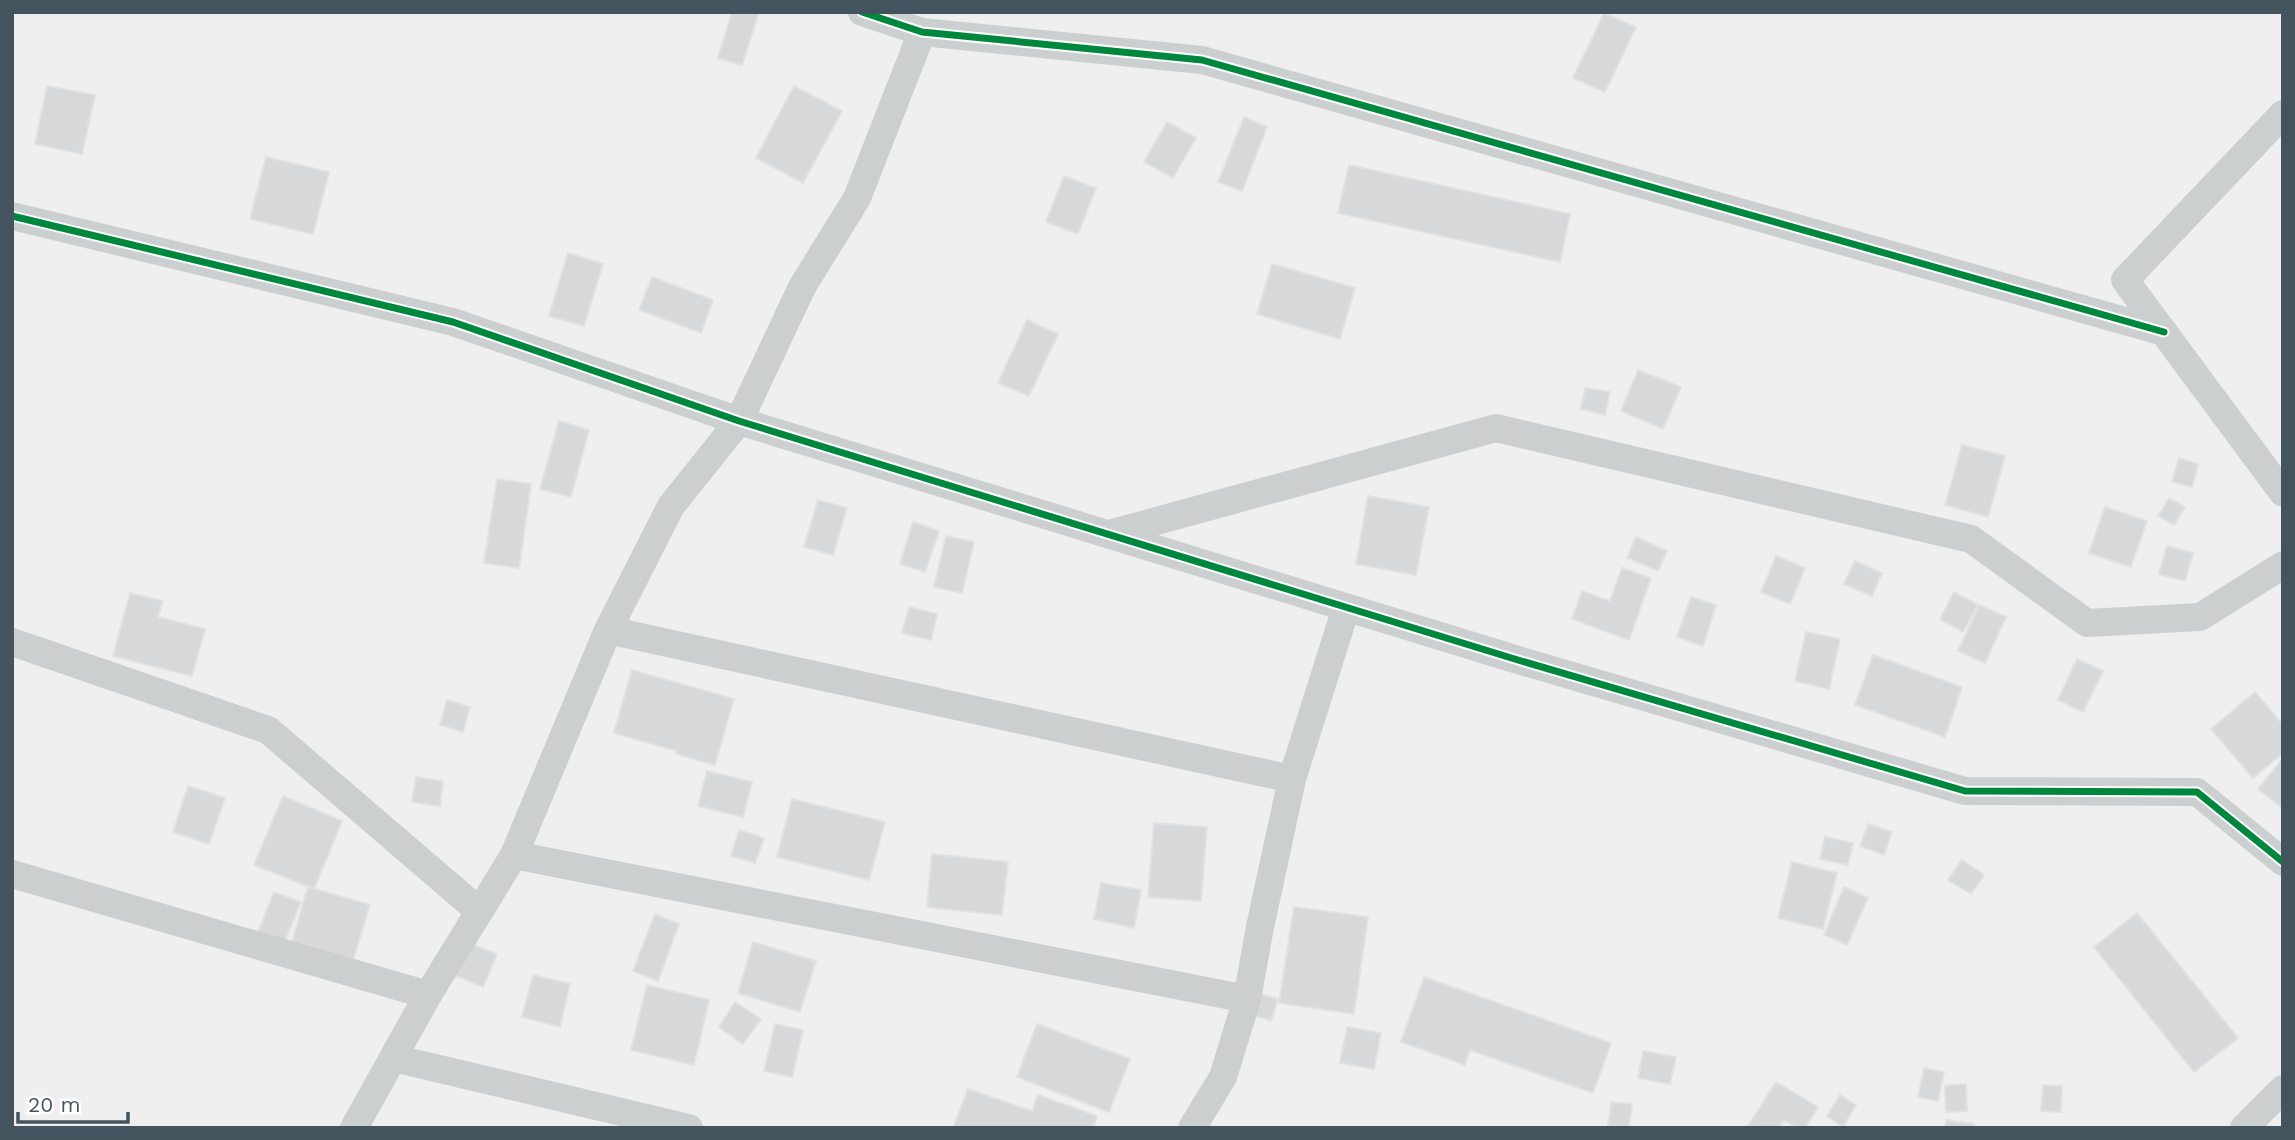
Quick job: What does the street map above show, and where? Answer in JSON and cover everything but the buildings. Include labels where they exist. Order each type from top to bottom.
[{"type":"street","points":[[862,12],[922,32],[1202,60],[2164,332]]},
{"type":"street","points":[[354,1128],[428,995],[514,855],[608,629],[671,506],[739,421],[802,287],[857,198],[922,32]]},
{"type":"street","points":[[2283,114],[2125,280],[2283,493]]},
{"type":"street","points":[[12,216],[453,322],[739,421],[1346,608],[1965,791],[2197,792],[2283,862]]},
{"type":"street","points":[[1108,534],[1496,428],[1971,539],[2087,623],[2200,617],[2283,565]]},
{"type":"street","points":[[1192,1128],[1223,1077],[1247,999],[1292,779],[1346,608]]},
{"type":"street","points":[[608,629],[1292,779]]},
{"type":"street","points":[[12,642],[268,730],[479,911]]},
{"type":"street","points":[[514,855],[1247,999]]},
{"type":"street","points":[[12,874],[428,995]]},
{"type":"street","points":[[393,1058],[689,1128]]},
{"type":"street","points":[[2244,1128],[2283,1089]]},
{"type":"cycle path","points":[[862,12],[922,32],[1202,60],[2164,332]]},
{"type":"cycle path","points":[[12,216],[453,322],[739,421],[1518,660],[1965,791],[2197,792],[2283,862]]}]
